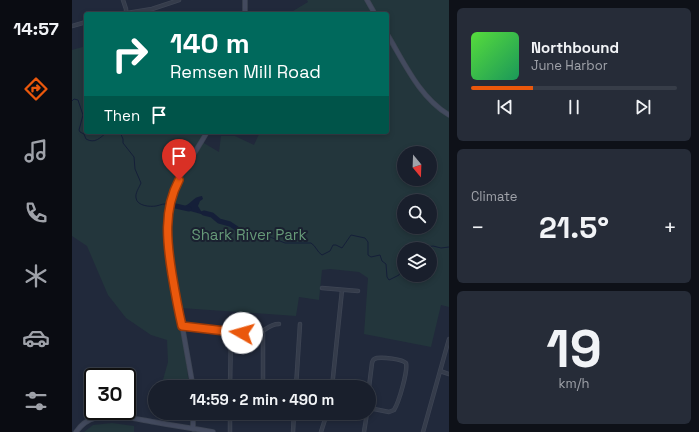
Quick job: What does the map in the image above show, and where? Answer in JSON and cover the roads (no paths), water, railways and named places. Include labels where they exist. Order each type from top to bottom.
[{"type":"street","points":[[124,0],[126,12]]},
{"type":"street","points":[[244,12],[245,0]]},
{"type":"street","points":[[366,0],[374,12]]},
{"type":"street","points":[[136,12],[177,1]]},
{"type":"street","points":[[72,26],[84,23]]},
{"type":"street","points":[[389,37],[424,94],[449,115]]},
{"type":"street","points":[[192,380],[174,288],[168,246],[169,207],[177,184],[206,134]]},
{"type":"street","points":[[322,288],[358,291]]},
{"type":"street","points":[[333,380],[342,290]]},
{"type":"street","points":[[182,326],[257,334],[263,332],[271,325],[279,324]]},
{"type":"street","points":[[296,380],[300,324]]},
{"type":"street","points":[[230,380],[231,332]]},
{"type":"street","points":[[263,332],[263,380]]},
{"type":"street","points":[[423,432],[449,339]]},
{"type":"street","points":[[370,380],[374,359],[402,360],[406,363],[407,366],[405,374],[394,410],[389,412],[376,409]]},
{"type":"street","points":[[440,372],[449,374]]},
{"type":"street","points":[[76,432],[87,421],[106,416],[129,418],[213,432]]},
{"type":"street","points":[[193,420],[193,429]]},
{"type":"street","points":[[230,420],[230,432]]},
{"type":"street","points":[[293,432],[294,420]]},
{"type":"street","points":[[321,432],[325,420]]},
{"type":"street","points":[[364,432],[366,420]]},
{"type":"water","points":[[202,196],[203,199],[200,201],[198,206],[201,211],[210,214],[208,216],[183,209],[182,207]]},
{"type":"waterway","points":[[72,101],[74,99],[78,100],[83,115],[79,130],[84,134]]},
{"type":"waterway","points":[[84,134],[86,139],[92,141],[95,141],[105,134]]},
{"type":"waterway","points":[[121,134],[123,143],[134,157],[135,169],[141,183],[136,194],[137,201],[147,206],[169,204]]},
{"type":"waterway","points":[[171,205],[189,209]]},
{"type":"waterway","points":[[204,213],[212,215],[219,221],[230,224],[251,236]]},
{"type":"waterway","points":[[210,214],[242,233],[255,237],[265,235],[285,243],[311,243],[322,255],[330,251],[333,245],[342,248],[351,235],[365,238],[368,242],[368,255],[371,257],[380,255],[382,261],[386,264],[387,277],[389,280],[397,276]]},
{"type":"waterway","points":[[437,247],[449,247]]},
{"type":"park label","name":"Shark River Park","points":[[249,235]]}]
